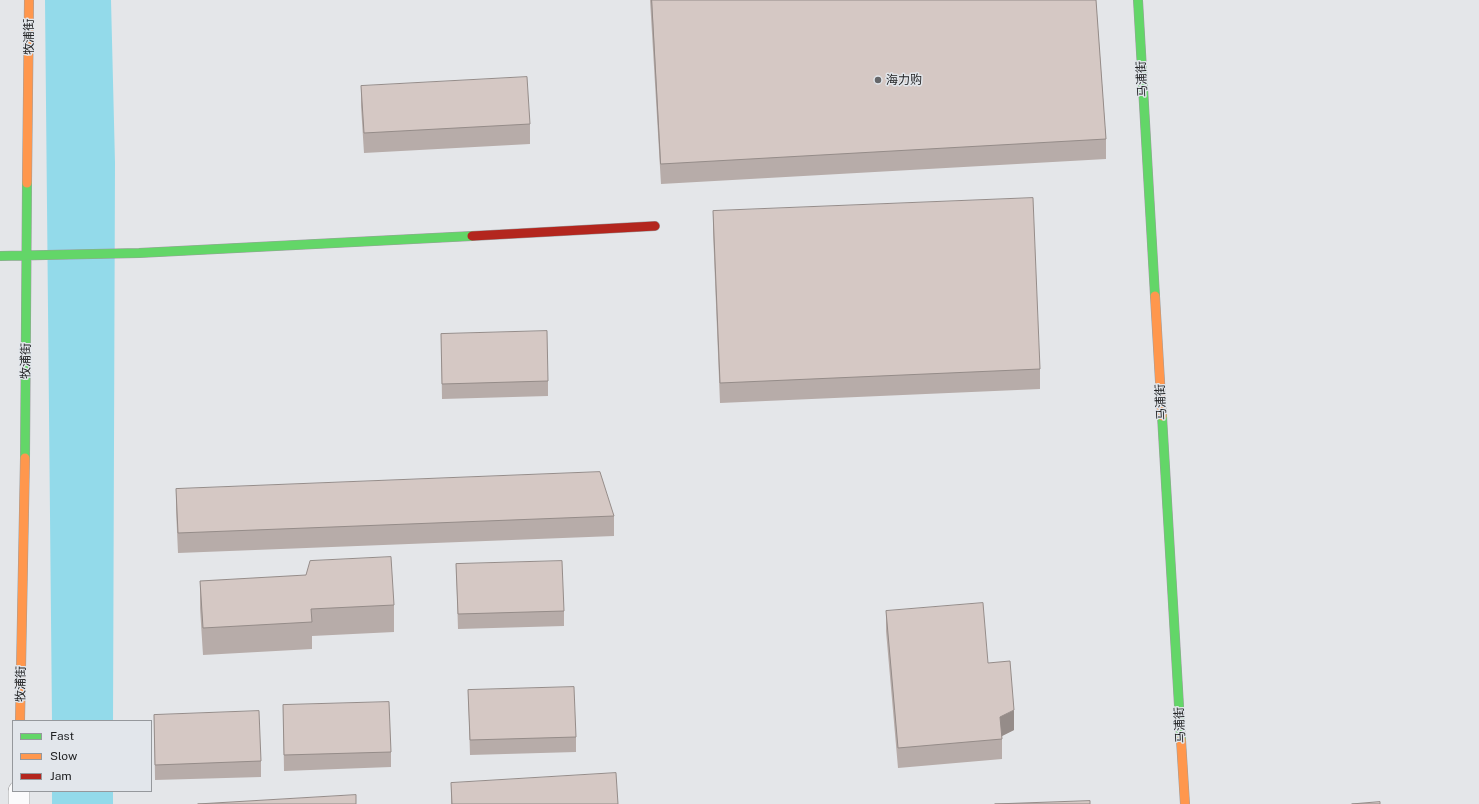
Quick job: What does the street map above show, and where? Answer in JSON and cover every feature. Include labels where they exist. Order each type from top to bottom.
[{"type":"street","name":"牧浦街","points":[[20,720],[29,0]]},
{"type":"street","name":"马浦街","points":[[1138,0],[1184,804]]},
{"type":"street","points":[[0,256],[139,253],[655,226]]},
{"type":"street","points":[[19,792],[19,804]]},
{"type":"water","points":[[45,0],[111,0],[115,163],[113,720],[52,720]]},
{"type":"water","points":[[52,792],[113,792],[113,804],[52,804]]},
{"type":"building","name":"海力购","points":[[652,0],[1096,0],[1106,139],[661,164]]},
{"type":"building","points":[[527,77],[530,124],[364,133],[361,86]]},
{"type":"building","points":[[1033,198],[1040,369],[720,383],[713,211]]},
{"type":"building","points":[[547,331],[548,381],[442,384],[441,334]]},
{"type":"building","points":[[600,472],[614,516],[178,533],[176,489]]},
{"type":"building","points":[[391,557],[394,605],[311,609],[312,622],[203,628],[200,581],[306,575],[310,561]]},
{"type":"building","points":[[562,561],[564,611],[458,614],[456,564]]},
{"type":"building","points":[[983,603],[988,663],[1010,661],[1014,710],[1000,717],[1002,739],[898,748],[886,611]]},
{"type":"building","points":[[574,687],[576,737],[470,740],[468,690]]},
{"type":"building","points":[[389,702],[391,752],[284,755],[283,705]]},
{"type":"building","points":[[259,711],[261,761],[155,765],[154,715]]},
{"type":"building","points":[[616,773],[618,804],[452,804],[451,783]]},
{"type":"building","points":[[356,795],[356,804],[198,804]]},
{"type":"building","points":[[1090,801],[1090,804],[995,804]]},
{"type":"building","points":[[1380,802],[1380,804],[1352,804]]},
{"type":"traffic: fast","points":[[1138,0],[1155,296]]},
{"type":"traffic: fast","points":[[25,458],[27,183]]},
{"type":"traffic: fast","points":[[0,256],[139,253],[472,236]]},
{"type":"traffic: fast","points":[[1162,416],[1181,740]]},
{"type":"traffic: slow","points":[[27,183],[29,0]]},
{"type":"traffic: slow","points":[[1155,296],[1162,416]]},
{"type":"traffic: slow","points":[[20,720],[25,458]]},
{"type":"traffic: slow","points":[[1181,740],[1185,804]]},
{"type":"traffic: jam","points":[[472,236],[655,226]]},
{"type":"place","name":"海力购","points":[[878,80]]}]
